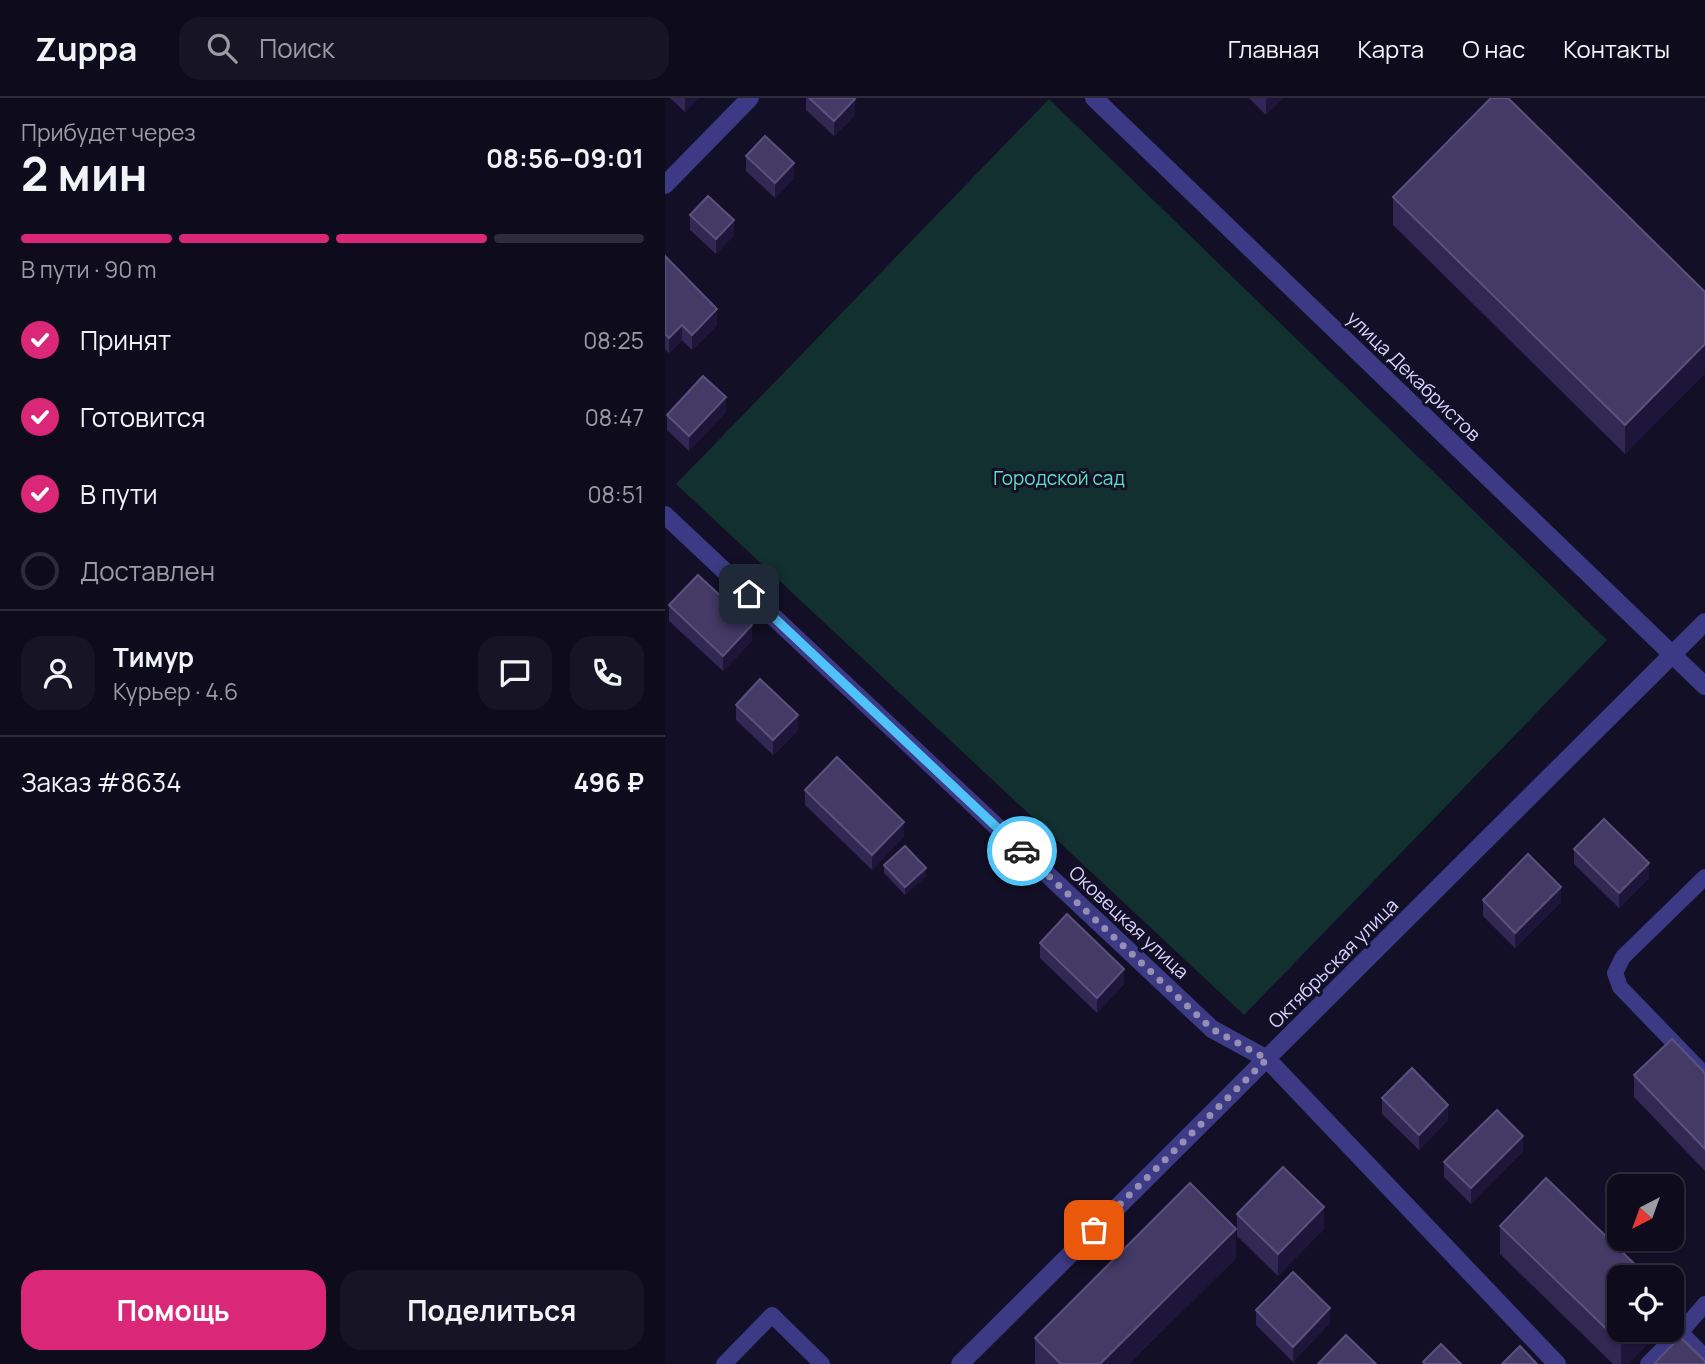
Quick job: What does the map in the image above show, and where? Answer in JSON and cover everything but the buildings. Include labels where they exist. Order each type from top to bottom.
[{"type":"street","points":[[665,185],[750,98]]},
{"type":"street","name":"улица Декабристов","points":[[1094,98],[1705,686]]},
{"type":"street","name":"Оковецкая улица","points":[[665,515],[1212,1029],[1267,1059],[1557,1364]]},
{"type":"street","name":"Октябрьская улица","points":[[960,1364],[1705,622]]},
{"type":"lane","points":[[1705,877],[1623,957],[1615,973],[1620,988],[1705,1075]]},
{"type":"lane","points":[[1684,1328],[1705,1304]]},
{"type":"lane","points":[[724,1364],[772,1315],[822,1364]]},
{"type":"lane","points":[[1684,1335],[1705,1357]]},
{"type":"lane","points":[[1648,1364],[1671,1342]]},
{"type":"green space","name":"Городской сад","points":[[1049,99],[1607,640],[1244,1015],[676,484]]},
{"type":"way so far","points":[[1022,851],[1212,1029],[1267,1059],[1094,1230]]},
{"type":"route","points":[[749,594],[1022,851]]}]
